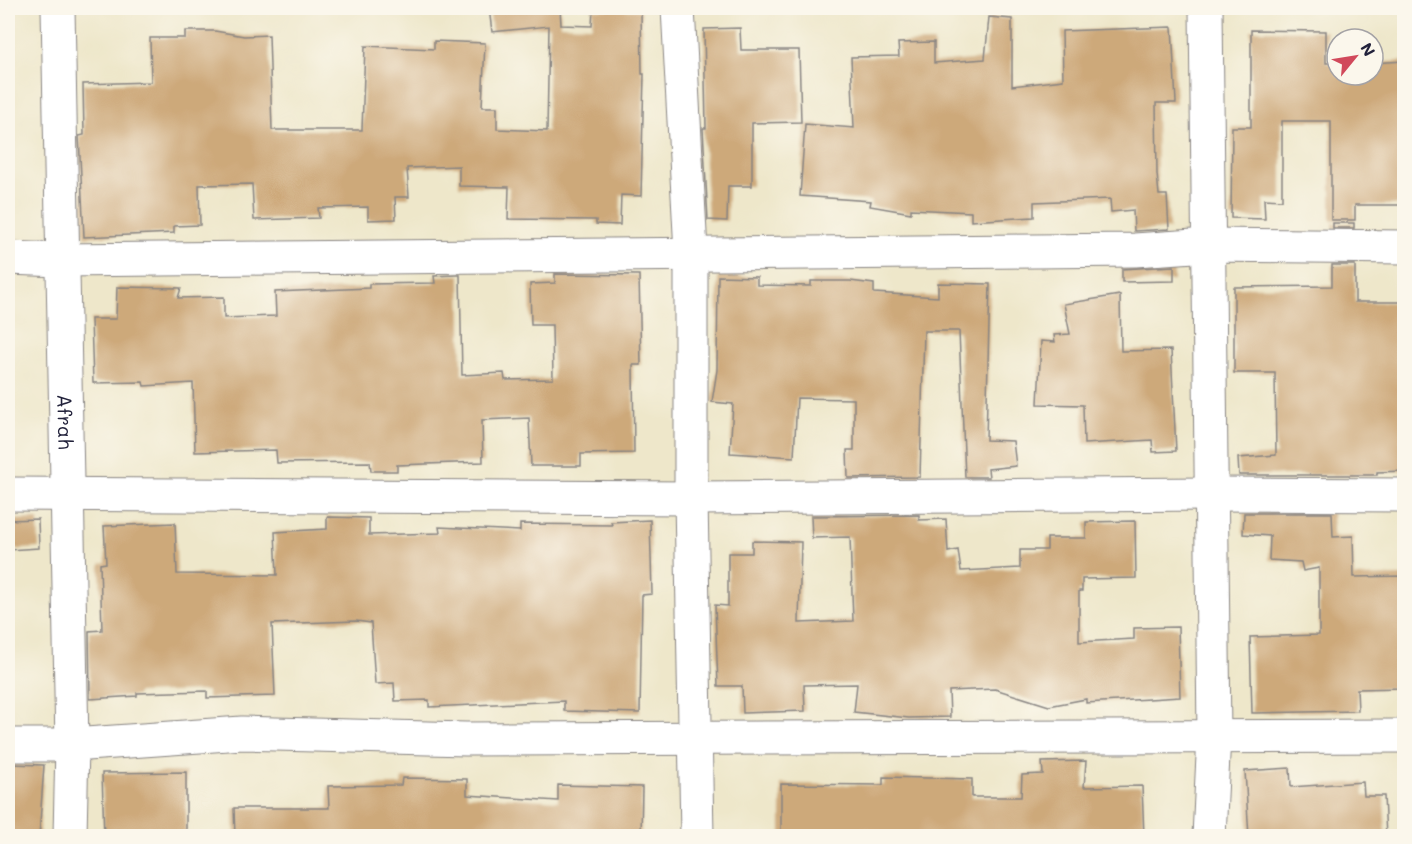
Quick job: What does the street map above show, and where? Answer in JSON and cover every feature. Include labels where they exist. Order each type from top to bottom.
[{"type":"street","name":"Afrah","points":[[58,8],[72,745],[70,837]]},
{"type":"street","points":[[678,8],[691,252],[691,498],[697,837]]},
{"type":"street","points":[[1206,8],[1209,494],[1214,736],[1209,837]]},
{"type":"street","points":[[8,258],[61,260],[691,252],[1135,250],[1209,245],[1404,247]]},
{"type":"street","points":[[8,494],[691,498],[1209,494],[1404,495]]},
{"type":"street","points":[[8,745],[72,745],[242,733],[466,739],[694,736],[1404,736]]},
{"type":"building","points":[[489,8],[560,8],[561,25],[592,26],[593,9],[641,10],[642,74],[644,74],[641,196],[621,195],[620,225],[596,224],[596,220],[508,219],[509,187],[459,186],[459,166],[407,168],[409,197],[395,197],[396,219],[368,220],[368,207],[318,208],[319,218],[254,220],[252,184],[199,185],[200,225],[174,226],[174,233],[84,237],[79,136],[84,135],[83,84],[151,82],[150,38],[185,38],[185,31],[215,31],[244,36],[269,35],[272,130],[362,130],[365,46],[434,49],[434,41],[485,43],[482,107],[497,107],[497,129],[547,131],[549,26],[492,32]]},
{"type":"building","points":[[989,17],[1012,19],[1012,86],[1063,80],[1062,31],[1172,27],[1176,103],[1156,103],[1159,195],[1167,195],[1169,229],[1134,231],[1133,210],[1111,212],[1110,199],[1034,202],[1034,217],[971,221],[971,212],[911,209],[911,213],[870,206],[871,201],[800,196],[805,124],[854,128],[851,57],[899,56],[898,43],[934,42],[934,63],[985,59]]},
{"type":"building","points":[[740,28],[741,50],[799,50],[801,122],[752,123],[752,186],[728,186],[727,221],[708,220],[703,128],[706,128],[704,29]]},
{"type":"building","points":[[1251,30],[1325,31],[1325,87],[1385,87],[1385,62],[1404,61],[1404,205],[1355,205],[1355,220],[1331,220],[1331,121],[1282,121],[1282,200],[1264,199],[1265,219],[1231,218],[1232,127],[1251,127]]},
{"type":"building","points":[[1333,223],[1354,223],[1354,228],[1333,228]]},
{"type":"building","points":[[1332,265],[1355,265],[1355,302],[1404,302],[1404,471],[1377,472],[1377,475],[1239,475],[1238,458],[1276,455],[1275,373],[1234,373],[1234,287],[1332,286]]},
{"type":"building","points":[[1174,266],[1174,281],[1122,282],[1122,269]]},
{"type":"building","points":[[555,274],[639,275],[641,365],[633,365],[634,453],[581,454],[581,466],[531,466],[529,418],[482,420],[483,462],[397,465],[397,471],[371,471],[370,462],[277,463],[276,450],[195,452],[193,383],[144,386],[143,382],[93,383],[91,319],[116,319],[117,287],[181,288],[178,298],[224,297],[224,318],[276,316],[275,292],[369,288],[369,284],[435,283],[434,276],[456,275],[460,275],[462,375],[504,373],[505,380],[553,379],[552,325],[531,325],[530,284],[555,283]]},
{"type":"building","points":[[718,276],[757,277],[757,285],[811,286],[811,281],[850,281],[874,284],[874,293],[938,297],[938,283],[990,284],[986,440],[1013,441],[1016,466],[988,469],[989,477],[965,477],[959,331],[924,331],[920,477],[848,478],[847,450],[854,450],[854,399],[797,398],[794,457],[730,453],[733,404],[712,402],[717,370]]},
{"type":"building","points":[[1120,295],[1121,351],[1171,350],[1176,451],[1153,452],[1152,440],[1084,444],[1083,405],[1038,404],[1041,341],[1055,342],[1054,335],[1070,334],[1064,304]]},
{"type":"building","points":[[1244,513],[1332,513],[1333,537],[1353,536],[1354,577],[1404,576],[1404,688],[1357,689],[1358,711],[1252,713],[1250,637],[1319,635],[1319,568],[1303,571],[1301,562],[1269,560],[1270,536],[1243,534]]},
{"type":"building","points":[[919,515],[919,520],[946,519],[948,552],[958,550],[961,571],[1020,568],[1020,550],[1047,550],[1047,538],[1086,538],[1086,522],[1135,521],[1136,578],[1082,579],[1082,591],[1079,591],[1079,642],[1134,639],[1134,628],[1178,627],[1180,697],[1086,703],[1086,699],[1049,706],[995,689],[949,691],[950,717],[909,718],[854,712],[857,684],[804,685],[805,711],[743,713],[742,686],[718,686],[715,605],[728,606],[728,553],[752,553],[752,541],[801,542],[799,623],[853,621],[850,537],[812,538],[811,516]]},
{"type":"building","points":[[327,517],[369,518],[369,535],[440,533],[439,527],[520,531],[520,524],[612,525],[611,522],[650,520],[652,594],[642,595],[640,713],[564,711],[564,701],[429,707],[429,700],[395,701],[394,683],[375,684],[371,623],[356,621],[272,624],[275,696],[207,698],[207,691],[137,693],[137,696],[90,699],[89,631],[102,630],[100,564],[106,563],[104,526],[175,523],[177,574],[277,575],[275,532],[327,529]]},
{"type":"building","points":[[38,519],[39,548],[8,550],[8,520]]},
{"type":"building","points":[[1086,761],[1084,787],[1142,786],[1144,837],[781,837],[781,784],[883,785],[883,777],[972,779],[972,797],[1021,797],[1022,775],[1043,774],[1042,762]]},
{"type":"building","points":[[8,764],[44,765],[39,837],[8,837]]},
{"type":"building","points":[[1290,768],[1291,787],[1363,782],[1364,796],[1384,796],[1386,837],[1249,837],[1245,771]]},
{"type":"building","points":[[186,772],[186,837],[104,837],[102,773]]},
{"type":"building","points":[[402,778],[467,779],[467,795],[558,801],[558,785],[642,787],[641,837],[235,837],[234,808],[329,808],[328,786],[401,785]]}]
